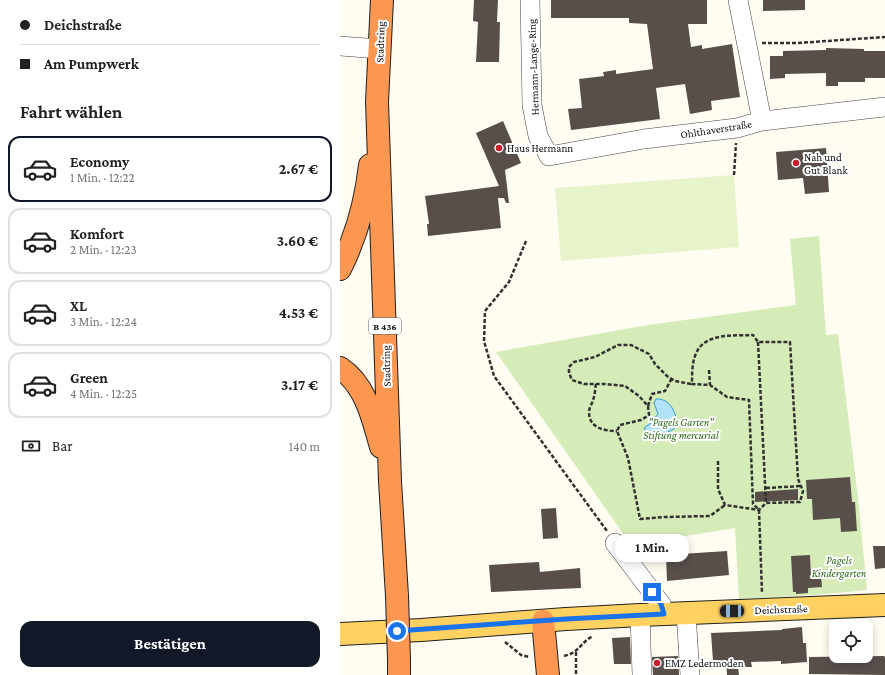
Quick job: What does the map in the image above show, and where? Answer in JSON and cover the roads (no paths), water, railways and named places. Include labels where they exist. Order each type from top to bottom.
[{"type":"highway","name":"Stadtring","points":[[382,0],[377,102],[390,481],[397,596],[399,667]]},
{"type":"highway","points":[[340,269],[347,255],[359,219],[370,167],[377,102]]},
{"type":"highway","points":[[340,368],[359,388],[370,410],[390,481]]},
{"type":"highway","points":[[543,621],[548,675]]},
{"type":"main road","name":"Deichstraße","points":[[340,634],[640,615],[885,604]]},
{"type":"street","name":"Hermann-Lange-Ring","points":[[530,0],[532,105],[538,136],[548,156]]},
{"type":"street","points":[[738,0],[762,121]]},
{"type":"street","points":[[340,46],[380,49]]},
{"type":"street","name":"Ohlthaverstraße","points":[[548,156],[644,139],[737,128],[762,121],[885,107]]},
{"type":"street","points":[[615,543],[661,604],[664,614]]},
{"type":"street","points":[[686,613],[690,675]]},
{"type":"street","points":[[640,615],[642,675]]},
{"type":"water","points":[[656,399],[665,401],[672,407],[676,416],[677,426],[668,432],[650,435],[644,428],[651,423],[658,414],[654,403]]},
{"type":"place","name":"Haus Hermann","points":[[499,148]]},
{"type":"place","name":"Nah und Gut Blank","points":[[796,163]]},
{"type":"place","name":"EMZ Ledermoden","points":[[657,663]]},
{"type":"park label","name":"\"Pagels Garten\" Stiftung mercurial","points":[[681,428]]},
{"type":"park label","name":"Pagels Kindergarten","points":[[839,566]]}]
